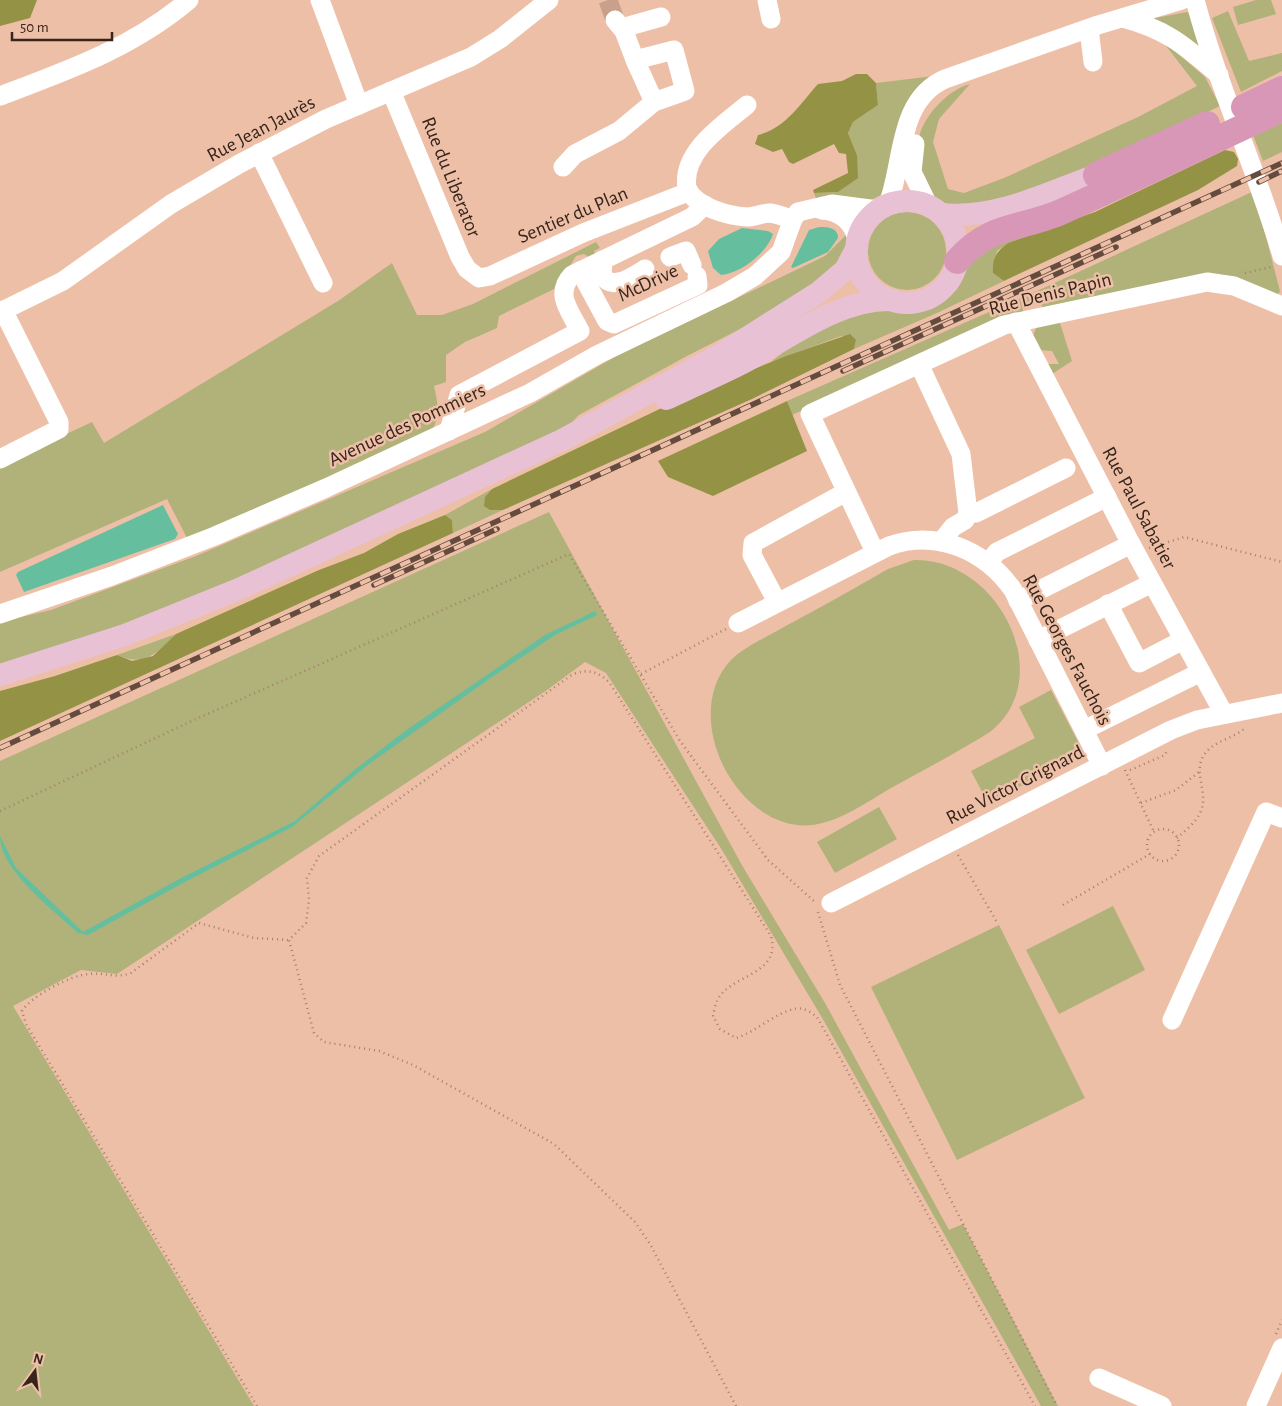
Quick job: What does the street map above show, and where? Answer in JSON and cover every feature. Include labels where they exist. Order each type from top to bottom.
[{"type":"highway","points":[[1096,175],[1282,89]]},
{"type":"highway","points":[[957,261],[973,244],[985,237],[1057,214],[1282,109]]},
{"type":"main road","points":[[0,675],[124,635],[239,589],[562,440],[721,354],[819,292],[845,270],[865,223],[883,207],[908,201],[934,210],[962,215],[997,210],[1096,175]]},
{"type":"main road","points":[[562,440],[619,419],[709,380],[843,308],[870,300],[911,302],[930,297],[950,279],[957,261],[955,235],[934,210]]},
{"type":"main road","points":[[857,244],[859,269],[865,281],[880,294],[892,300]]},
{"type":"street","points":[[0,96],[120,48],[162,22],[190,0]]},
{"type":"street","points":[[320,0],[359,105]]},
{"type":"street","name":"Rue Jean Jaurès","points":[[2,311],[63,281],[171,204],[260,153],[359,105],[471,57],[500,39],[549,0]]},
{"type":"street","points":[[767,0],[770,19]]},
{"type":"street","points":[[800,214],[840,204],[883,207],[896,183],[906,126],[922,96],[932,87],[945,80],[1137,10],[1182,0]]},
{"type":"street","points":[[1196,0],[1220,76],[1263,193],[1277,261]]},
{"type":"street","points":[[1137,10],[1152,26],[1178,40],[1220,76]]},
{"type":"street","points":[[654,102],[619,24],[661,17]]},
{"type":"street","points":[[1089,29],[1093,62]]},
{"type":"street","points":[[563,167],[575,154],[619,131],[654,102],[685,91],[674,50],[635,60]]},
{"type":"street","points":[[934,210],[912,172],[917,133],[932,103],[960,76]]},
{"type":"street","name":"Rue du Liberator","points":[[391,91],[460,257],[467,269],[475,276]]},
{"type":"street","points":[[746,105],[713,134],[698,151],[687,172],[686,183],[688,192],[705,205],[742,216],[768,213],[800,214],[828,210],[839,213],[853,228],[857,244]]},
{"type":"street","points":[[260,153],[323,282]]},
{"type":"street","name":"Sentier du Plan","points":[[475,276],[484,278],[490,276],[582,233],[688,192]]},
{"type":"street","points":[[597,356],[580,331],[562,295],[568,279],[580,270],[692,217],[705,205]]},
{"type":"street","name":"Avenue des Pommiers","points":[[0,614],[112,576],[215,536],[530,394],[597,356],[732,290],[756,276],[781,252],[800,214]]},
{"type":"street","name":"McDrive","points":[[580,270],[607,321],[614,324],[698,284],[686,252],[614,283],[608,282],[602,275],[603,260]]},
{"type":"street","name":"Rue Denis Papin","points":[[846,492],[810,414],[984,333],[1016,322],[1200,283],[1221,282],[1282,306]]},
{"type":"street","points":[[0,459],[59,429],[59,422],[2,311]]},
{"type":"street","name":"Rue Paul Sabatier","points":[[1016,322],[1152,583],[1224,714]]},
{"type":"street","points":[[450,431],[459,395],[580,331]]},
{"type":"street","points":[[919,364],[961,454],[968,513],[965,520],[953,527],[941,542]]},
{"type":"street","points":[[968,513],[976,513],[1066,468]]},
{"type":"street","points":[[777,602],[752,555],[753,543],[846,492],[875,552]]},
{"type":"street","points":[[988,563],[997,552],[1107,497]]},
{"type":"street","name":"Rue Georges Fauchois","points":[[738,623],[875,552],[907,541],[941,542],[967,550],[988,563],[1002,575],[1018,601],[1102,766]]},
{"type":"street","points":[[1018,601],[1134,549]]},
{"type":"street","points":[[1038,640],[1152,583]]},
{"type":"street","points":[[1108,604],[1139,663],[1183,640]]},
{"type":"street","points":[[1084,730],[1201,672]]},
{"type":"street","name":"Rue Victor Grignard","points":[[831,904],[1176,728],[1197,720],[1282,703]]},
{"type":"street","points":[[1172,1020],[1266,812],[1282,818]]},
{"type":"street","points":[[1256,1406],[1282,1348]]},
{"type":"street","points":[[1098,1378],[1162,1406]]},
{"type":"path","points":[[1238,288],[1244,273],[1277,261]]},
{"type":"path","points":[[1134,549],[1184,537],[1282,562]]},
{"type":"path","points":[[0,811],[194,720],[569,554],[680,741],[768,860],[815,900],[840,985],[1057,1406]]},
{"type":"path","points":[[641,674],[738,623]]},
{"type":"path","points":[[257,1406],[26,1024],[22,1011],[27,1002],[75,976],[90,974],[120,977],[132,973],[199,923],[254,938],[289,940],[306,923],[309,900],[307,878],[319,856],[573,674],[586,670],[600,673],[609,682],[771,936],[773,946],[771,957],[762,967],[725,990],[717,1000],[713,1016],[720,1029],[736,1038],[749,1034],[786,1010],[802,1008],[818,1017],[1035,1406]]},
{"type":"path","points":[[1177,838],[1192,825],[1202,809],[1202,787],[1199,772],[1203,756],[1210,747],[1245,729],[1250,718],[1249,709]]},
{"type":"path","points":[[1119,757],[1154,832]]},
{"type":"path","points":[[1141,804],[1176,790],[1199,772]]},
{"type":"path","points":[[1159,830],[1170,831],[1177,838],[1178,848],[1173,858],[1158,860],[1150,854],[1147,844],[1154,832],[1159,830]]},
{"type":"path","points":[[952,842],[998,924]]},
{"type":"path","points":[[1063,905],[1150,854]]},
{"type":"path","points":[[289,940],[314,1034],[324,1042],[379,1051],[414,1065],[554,1144],[635,1222],[650,1244],[736,1406]]},
{"type":"shaded area","points":[[0,0],[37,0],[30,18],[0,26]]},
{"type":"shaded area","points":[[1256,0],[1271,0],[1276,14],[1238,25],[1233,7]]},
{"type":"shaded area","points":[[1228,11],[1249,61],[1282,53],[1282,71],[1241,92],[1212,18]]},
{"type":"shaded area","points":[[1190,13],[1204,54],[1150,19]]},
{"type":"shaded area","points":[[1160,38],[1205,77],[1220,106],[1031,195],[987,207],[945,204],[931,196],[920,185],[918,149],[921,130],[931,113],[954,91],[970,84],[939,119],[933,142],[948,189],[964,193],[1004,178],[1138,117],[1197,86]]},
{"type":"shaded area","points":[[856,74],[867,74],[876,83],[878,105],[853,122],[848,133],[857,155],[858,178],[838,192],[814,193],[813,190],[848,173],[846,154],[839,153],[834,144],[793,164],[789,162],[782,149],[773,152],[755,144],[758,135],[768,132],[785,121],[818,84],[842,81]]},
{"type":"shaded area","points":[[934,76],[881,195],[869,201],[816,198],[814,193],[838,192],[857,178],[857,155],[848,133],[853,122],[878,105],[876,83]]},
{"type":"shaded area","points":[[1282,122],[1282,152],[1263,161],[1253,135]]},
{"type":"shaded area","points":[[1225,150],[1234,152],[1238,159],[1237,166],[1198,190],[1004,281],[993,273],[993,263],[996,255],[1008,243],[1095,212]]},
{"type":"shaded area","points":[[1254,191],[1280,291],[1277,296],[1241,279],[1043,310],[1041,303],[1022,305],[1024,315],[992,323],[792,415],[787,401],[1048,286]]},
{"type":"shaded area","points":[[907,212],[922,215],[939,229],[943,236],[946,251],[943,266],[929,283],[922,287],[907,290],[892,287],[875,273],[871,266],[868,251],[871,236],[885,219],[892,215]]},
{"type":"shaded area","points":[[1095,212],[1008,243],[997,251],[993,273],[1004,281],[937,313],[854,349],[856,340],[841,336],[771,362],[797,341],[872,305],[912,313],[932,309],[945,301],[957,289],[972,258],[1018,235]]},
{"type":"shaded area","points":[[819,227],[834,230],[838,234],[838,238],[828,252],[793,268],[791,267],[809,230]]},
{"type":"shaded area","points":[[742,228],[768,231],[773,234],[765,248],[752,261],[737,270],[721,275],[713,268],[708,251],[719,239]]},
{"type":"shaded area","points":[[847,234],[848,242],[844,259],[784,307],[687,356],[579,415],[568,426],[203,597],[0,666],[0,622],[51,610],[196,556],[485,432],[618,355],[825,256]]},
{"type":"shaded area","points":[[596,242],[600,248],[594,251],[596,257],[592,259],[584,254],[576,256],[556,288],[499,316],[497,328],[465,342],[446,355],[446,382],[434,386],[437,416],[430,433],[188,540],[167,499],[0,572],[0,465],[92,422],[104,443],[338,301],[392,263],[417,315],[442,315],[473,304]]},
{"type":"shaded area","points":[[1059,320],[1072,361],[1052,374],[1045,364],[1059,364],[1052,351],[1036,350],[1032,338],[1037,326]]},
{"type":"shaded area","points":[[850,334],[856,340],[854,349],[752,399],[503,510],[490,510],[484,506],[485,497],[492,489],[687,396],[786,356]]},
{"type":"shaded area","points":[[787,401],[807,451],[713,496],[668,477],[658,461]]},
{"type":"shaded area","points":[[492,489],[485,497],[490,510],[503,510],[453,533],[452,520],[445,515]]},
{"type":"shaded area","points":[[163,505],[178,534],[175,539],[24,592],[16,575],[18,572]]},
{"type":"shaded area","points":[[549,512],[743,867],[825,1003],[949,1230],[963,1224],[1058,1406],[1041,1406],[824,1021],[722,850],[606,673],[585,662],[547,690],[117,974],[81,970],[13,1006],[254,1406],[0,1406],[0,761]]},
{"type":"shaded area","points":[[445,515],[452,520],[453,533],[0,741],[0,691],[55,676],[117,655],[132,661],[153,656],[176,634],[319,570],[364,553],[398,534]]},
{"type":"shaded area","points":[[914,560],[944,565],[971,578],[993,599],[1009,625],[1018,653],[1019,682],[1010,709],[990,732],[854,810],[834,819],[813,825],[785,823],[761,810],[740,791],[724,766],[714,739],[711,711],[716,683],[731,660],[749,646],[888,569]]},
{"type":"shaded area","points":[[595,611],[597,615],[555,635],[369,764],[292,827],[183,883],[88,935],[78,933],[30,889],[18,876],[2,849],[0,836],[16,868],[83,932],[181,878],[295,821],[353,771],[405,731],[545,635]]},
{"type":"shaded area","points":[[176,634],[163,647],[143,659],[117,655]]},
{"type":"shaded area","points":[[1051,690],[1084,753],[988,803],[971,771],[1035,738],[1019,707]]},
{"type":"shaded area","points":[[879,807],[897,839],[835,873],[817,842]]},
{"type":"shaded area","points":[[1113,906],[1145,970],[1059,1014],[1026,950]]},
{"type":"shaded area","points":[[999,925],[1085,1098],[957,1160],[871,987]]},
{"type":"tunnel","points":[[608,0],[615,20]]},
{"type":"railway","points":[[0,748],[1282,163]]},
{"type":"railway","points":[[1259,182],[1282,171]]},
{"type":"railway","points":[[843,371],[1116,247]]},
{"type":"railway","points":[[374,585],[497,529]]}]
